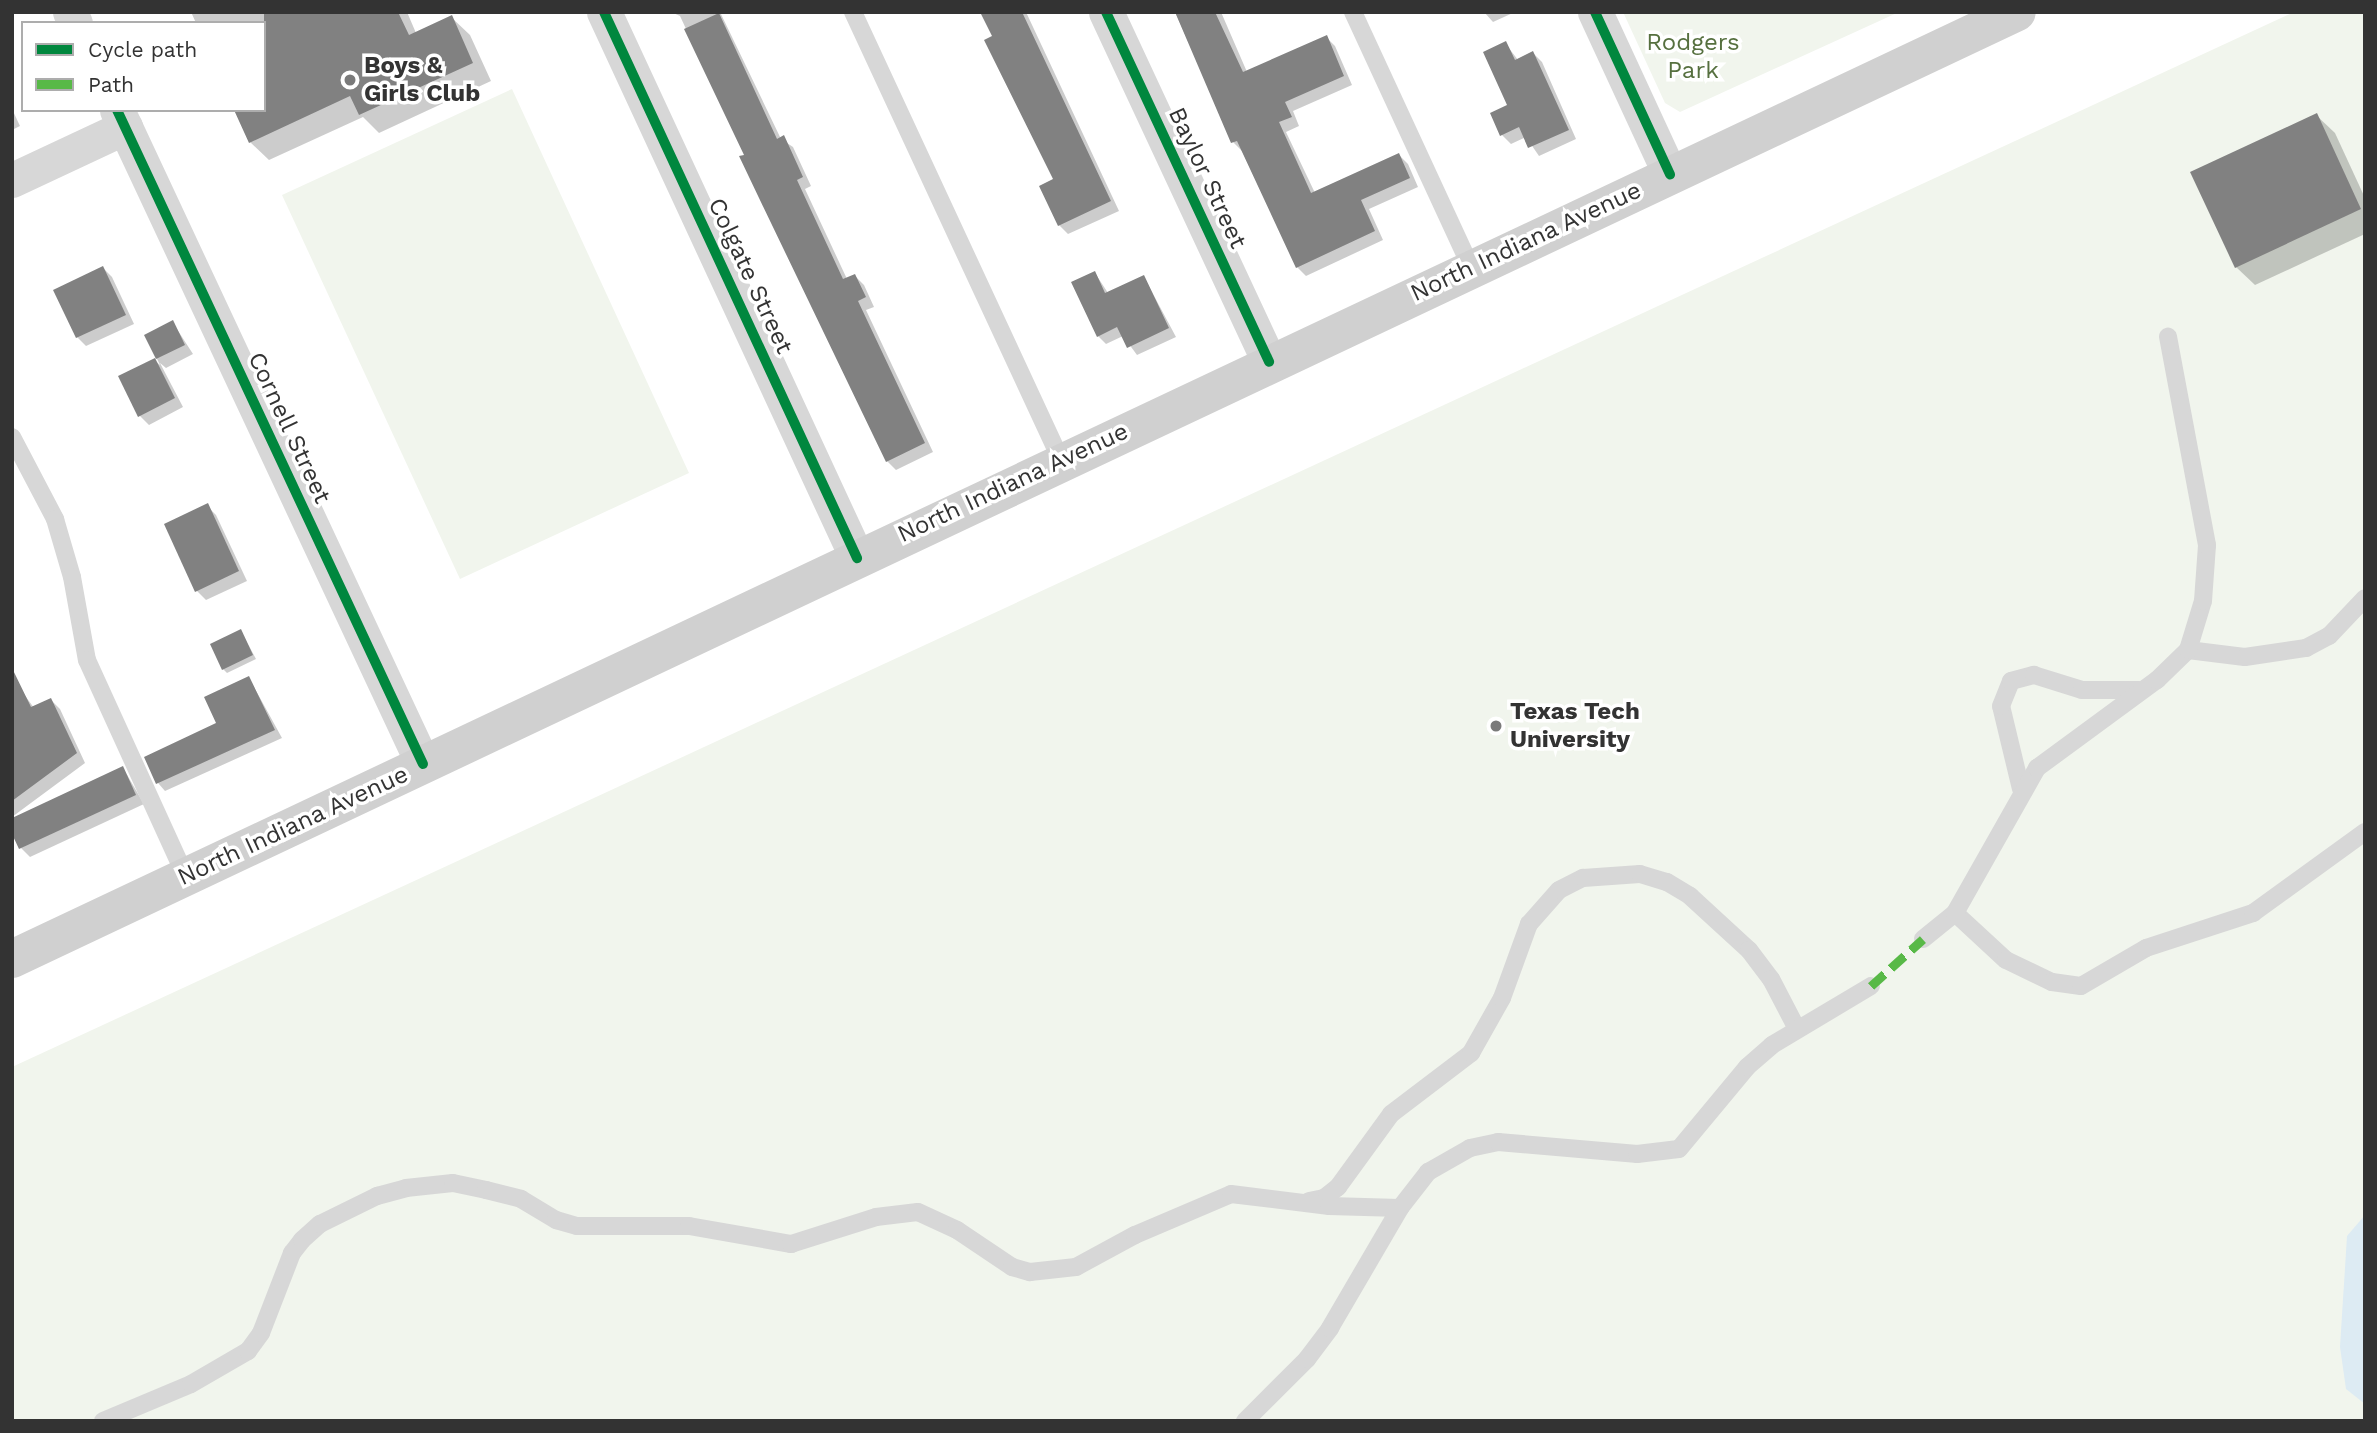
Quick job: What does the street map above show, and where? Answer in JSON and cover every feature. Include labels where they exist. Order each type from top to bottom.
[{"type":"main road","name":"North Indiana Avenue","points":[[12,959],[1269,362],[2017,12]]},
{"type":"street","name":"Colgate Street","points":[[604,12],[857,558]]},
{"type":"street","name":"Baylor Street","points":[[1106,12],[1269,362]]},
{"type":"street","points":[[1595,12],[1670,174]]},
{"type":"street","points":[[12,180],[121,119]]},
{"type":"street","name":"Cornell Street","points":[[121,119],[423,764]]},
{"type":"lane","points":[[853,12],[1061,461]]},
{"type":"lane","points":[[1353,12],[1471,267]]},
{"type":"lane","points":[[1923,939],[1955,913],[2021,789],[2052,753],[2172,669],[2188,650],[2206,582],[2207,545],[2168,337]]},
{"type":"lane","points":[[12,437],[55,519],[72,576],[87,660],[186,877]]},
{"type":"lane","points":[[2188,650],[2245,657],[2306,648],[2329,636],[2365,598]]},
{"type":"lane","points":[[2021,789],[2001,706],[2011,681],[2034,675],[2082,690],[2143,689]]},
{"type":"lane","points":[[1955,913],[2006,960],[2052,982],[2081,986],[2146,948],[2253,914],[2365,832]]},
{"type":"lane","points":[[1299,1204],[1324,1198],[1338,1186],[1391,1114],[1471,1053],[1502,998],[1530,924],[1559,890],[1583,878],[1640,874],[1667,882],[1690,896],[1749,950],[1771,979],[1796,1027]]},
{"type":"lane","points":[[1245,1421],[1307,1359],[1330,1328],[1400,1208],[1428,1172],[1470,1148],[1498,1142],[1637,1154],[1679,1149],[1747,1067],[1796,1027],[1871,986]]},
{"type":"lane","points":[[103,1421],[191,1384],[248,1351],[261,1333],[292,1253],[302,1240],[320,1224],[377,1196],[406,1188],[453,1183],[486,1190],[521,1199],[556,1220],[577,1226],[689,1226],[791,1244],[876,1217],[918,1212],[957,1230],[1012,1267],[1030,1272],[1076,1267],[1135,1235],[1231,1194],[1299,1204],[1400,1208]]},
{"type":"green space","name":"Rodgers Park","points":[[1623,12],[1899,12],[1680,112],[1665,103]]},
{"type":"green space","name":"Texas Tech University","points":[[2294,12],[2365,12],[2365,1421],[12,1421],[12,1067]]},
{"type":"green space","points":[[512,89],[689,473],[460,579],[282,195]]},
{"type":"shaded area","points":[[2365,1215],[2365,1404],[2346,1389],[2340,1347],[2347,1236]]},
{"type":"building","name":"Boys & Girls Club","points":[[264,12],[398,12],[409,35],[452,15],[473,63],[359,115],[350,96],[249,143],[235,112],[266,112]]},
{"type":"building","points":[[980,12],[1022,12],[1111,201],[1058,226],[1039,186],[1053,179],[984,40],[992,36]]},
{"type":"building","points":[[1175,12],[1215,12],[1243,72],[1327,35],[1344,76],[1285,102],[1292,117],[1279,122],[1311,193],[1399,153],[1410,178],[1361,200],[1375,231],[1296,268],[1237,141],[1231,143]]},
{"type":"building","points":[[719,13],[777,139],[784,135],[803,177],[797,180],[843,279],[855,274],[866,297],[858,301],[925,443],[886,462],[739,156],[744,155],[684,29]]},
{"type":"building","points":[[1506,41],[1515,60],[1533,51],[1569,130],[1528,148],[1519,127],[1500,136],[1490,113],[1507,105],[1483,52]]},
{"type":"building","points":[[2317,113],[2361,209],[2235,268],[2190,172]]},
{"type":"building","points":[[103,266],[126,315],[76,338],[53,290]]},
{"type":"building","points":[[1095,271],[1105,293],[1144,275],[1169,328],[1127,348],[1117,327],[1097,337],[1071,282]]},
{"type":"building","points":[[173,320],[185,345],[156,359],[144,335]]},
{"type":"building","points":[[155,358],[175,398],[138,417],[118,376]]},
{"type":"building","points":[[208,503],[239,571],[195,592],[164,524]]},
{"type":"building","points":[[241,629],[253,655],[222,670],[210,644]]},
{"type":"building","points":[[12,668],[31,707],[51,698],[77,753],[12,801]]},
{"type":"building","points":[[249,676],[275,730],[156,784],[144,757],[216,723],[204,697]]},
{"type":"building","points":[[123,766],[136,795],[19,849],[12,834],[12,818]]},
{"type":"marked path","points":[[1871,986],[1923,939]]},
{"type":"cycle path","points":[[604,12],[857,558]]},
{"type":"cycle path","points":[[1106,12],[1269,362]]},
{"type":"cycle path","points":[[1595,12],[1670,174]]},
{"type":"cycle path","points":[[118,112],[423,764]]},
{"type":"place","name":"Boys & Girls Club","points":[[350,80]]},
{"type":"place","name":"Texas Tech University","points":[[1496,726]]}]
